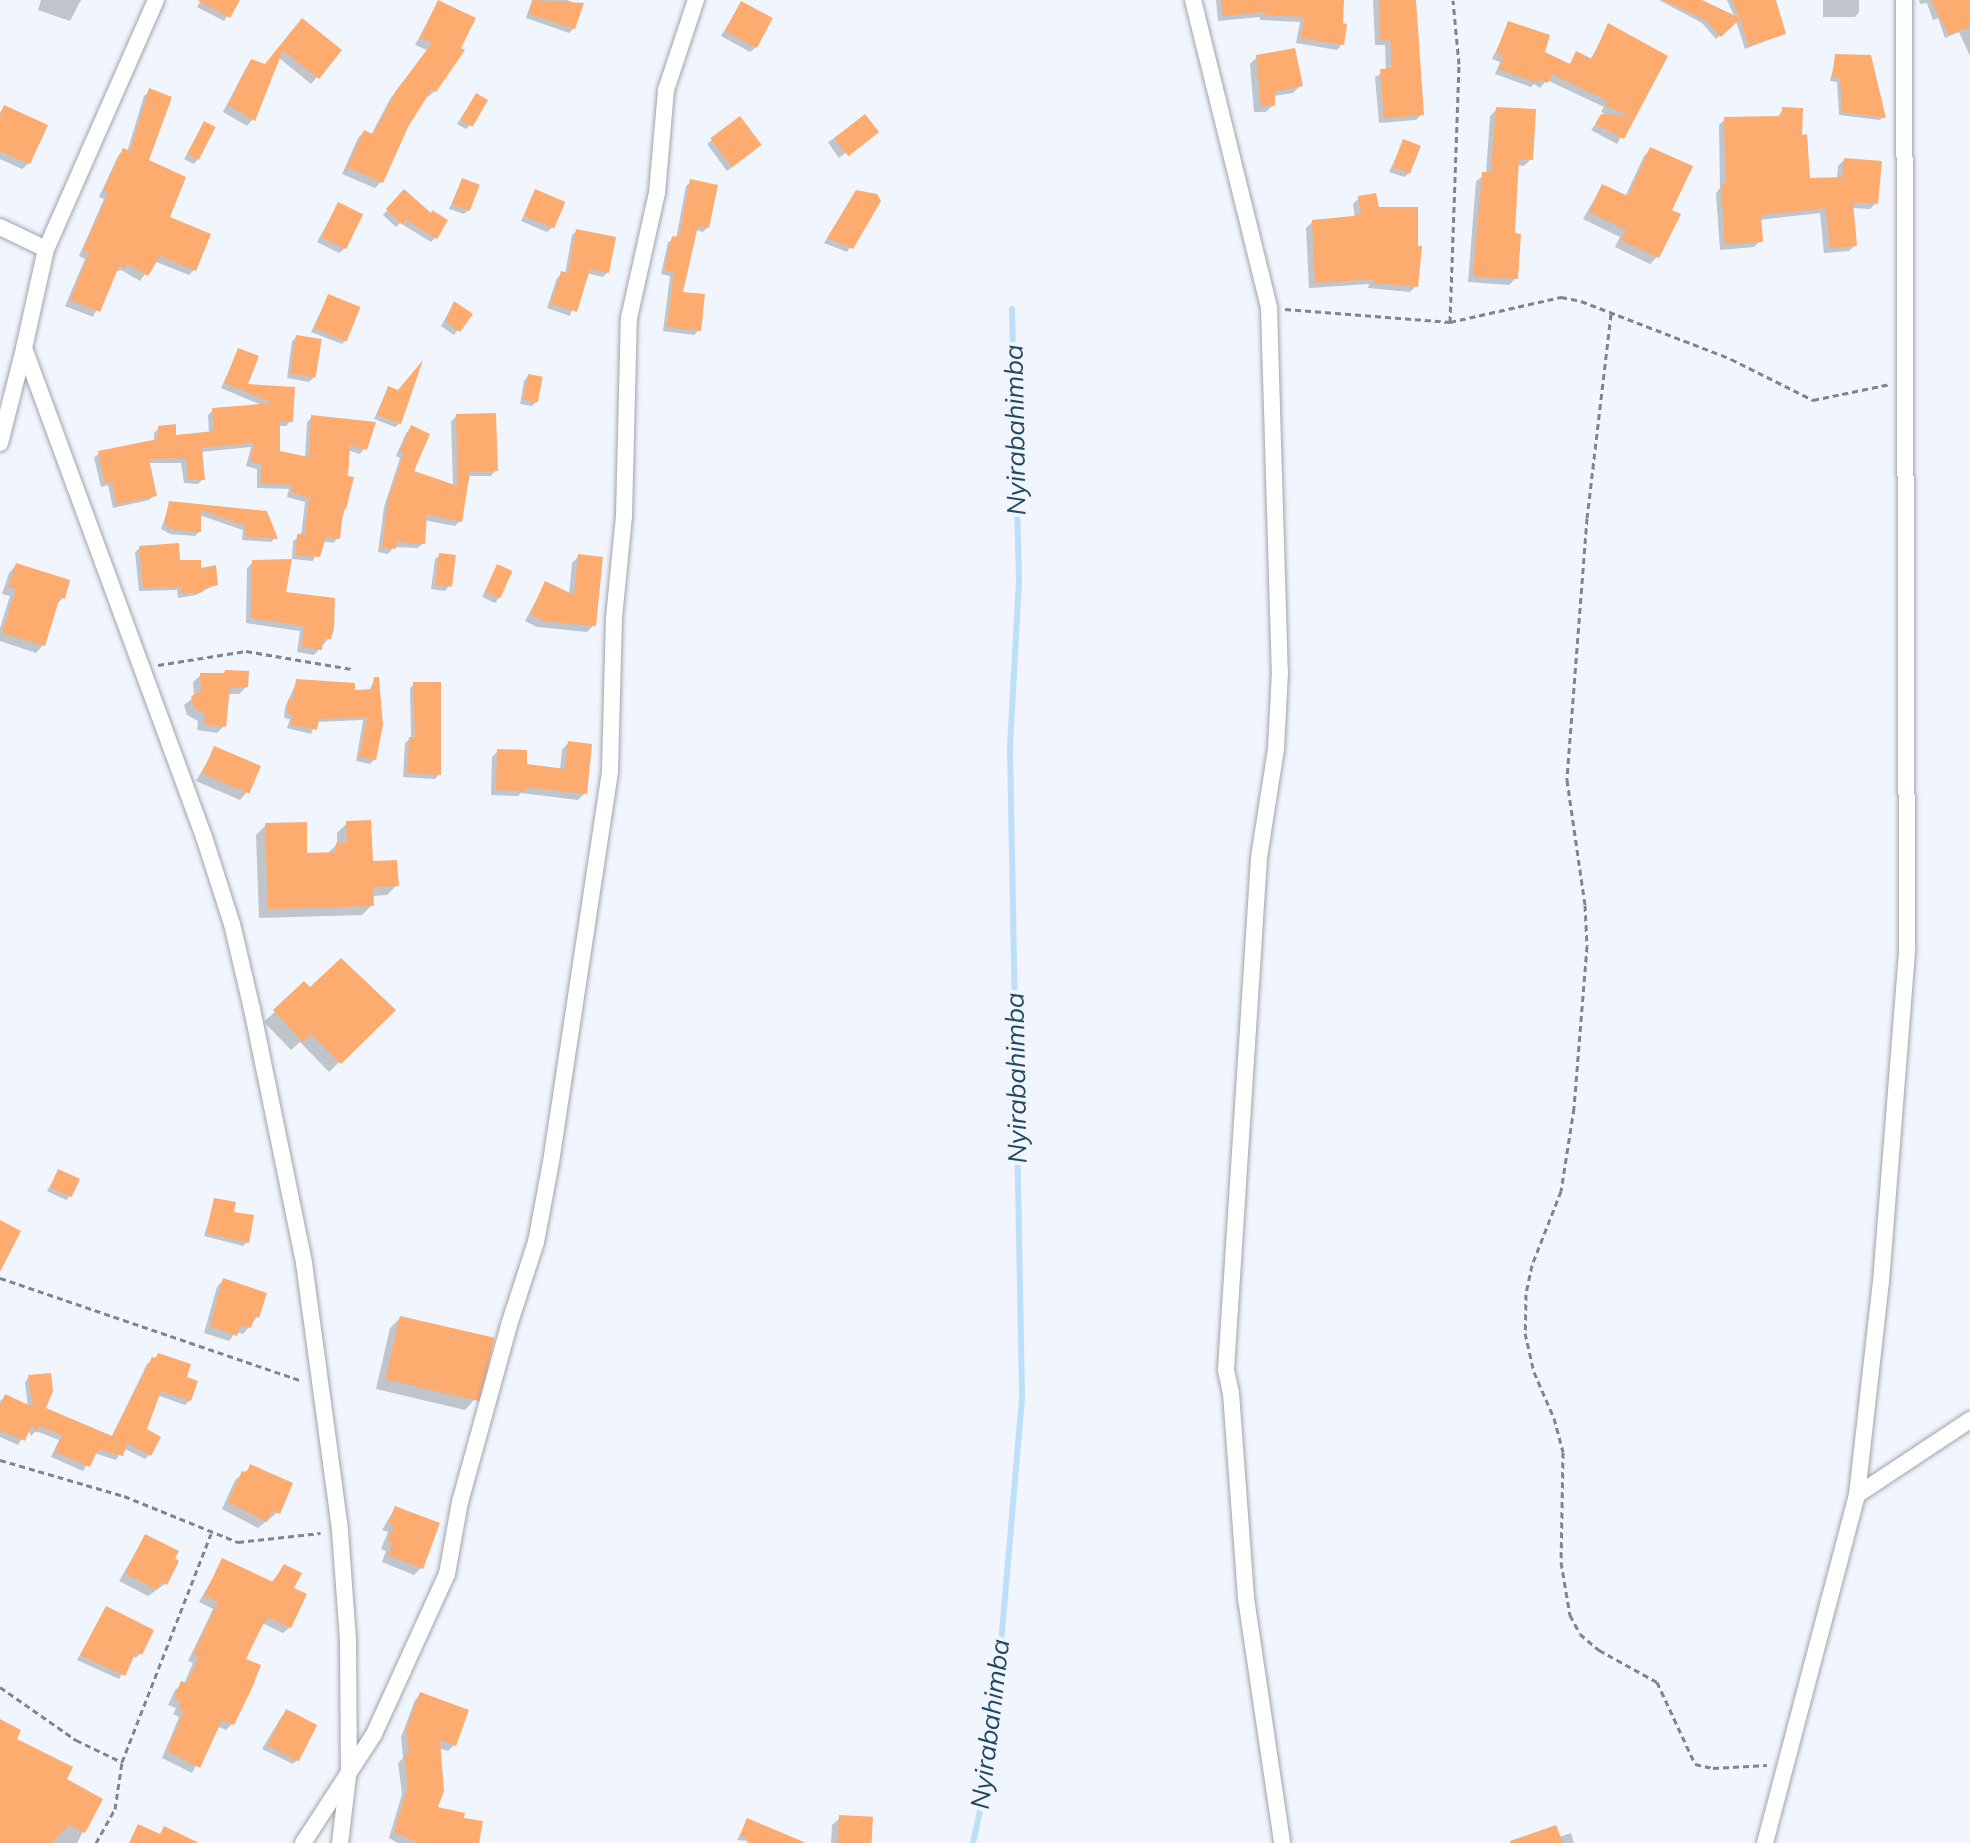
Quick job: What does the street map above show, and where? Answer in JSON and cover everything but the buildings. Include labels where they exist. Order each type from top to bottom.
[{"type":"street","points":[[0,443],[46,249],[156,0]]},
{"type":"street","points":[[303,1843],[374,1734],[447,1574],[460,1502],[541,1214],[610,770],[614,618],[624,516],[629,318],[657,193],[666,90],[696,0]]},
{"type":"street","points":[[1193,0],[1269,308],[1280,687],[1276,749],[1259,858],[1226,1370],[1231,1393],[1246,1598],[1282,1843]]},
{"type":"street","points":[[1765,1843],[1857,1495],[1879,1310],[1907,949],[1904,0]]},
{"type":"street","points":[[0,227],[46,249]]},
{"type":"street","points":[[24,348],[142,667],[232,924],[304,1263],[340,1531],[348,1639],[349,1768],[340,1843]]},
{"type":"street","points":[[1857,1495],[1970,1420]]},
{"type":"path","points":[[1450,322],[1459,64],[1453,0]]},
{"type":"path","points":[[1269,308],[1450,322],[1561,297],[1731,359],[1813,400],[1823,401],[1853,389],[1905,382]]},
{"type":"path","points":[[1611,314],[1587,518],[1567,780],[1587,946],[1574,1108],[1561,1191],[1529,1279],[1525,1333],[1534,1372],[1554,1418],[1563,1452],[1561,1562],[1570,1615],[1580,1634],[1599,1650],[1657,1682],[1695,1764],[1713,1768],[1787,1764]]},
{"type":"path","points":[[142,667],[246,651],[351,669]]},
{"type":"path","points":[[0,1278],[323,1387]]},
{"type":"path","points":[[0,1460],[124,1496],[211,1534],[238,1542],[340,1531]]},
{"type":"path","points":[[96,1843],[115,1809],[122,1762],[211,1534]]},
{"type":"path","points":[[0,1687],[76,1740],[122,1762]]},
{"type":"waterway","name":"Nyirabahimba","points":[[973,1843],[991,1760],[1022,1396],[1010,747],[1019,579],[1012,309]]}]
